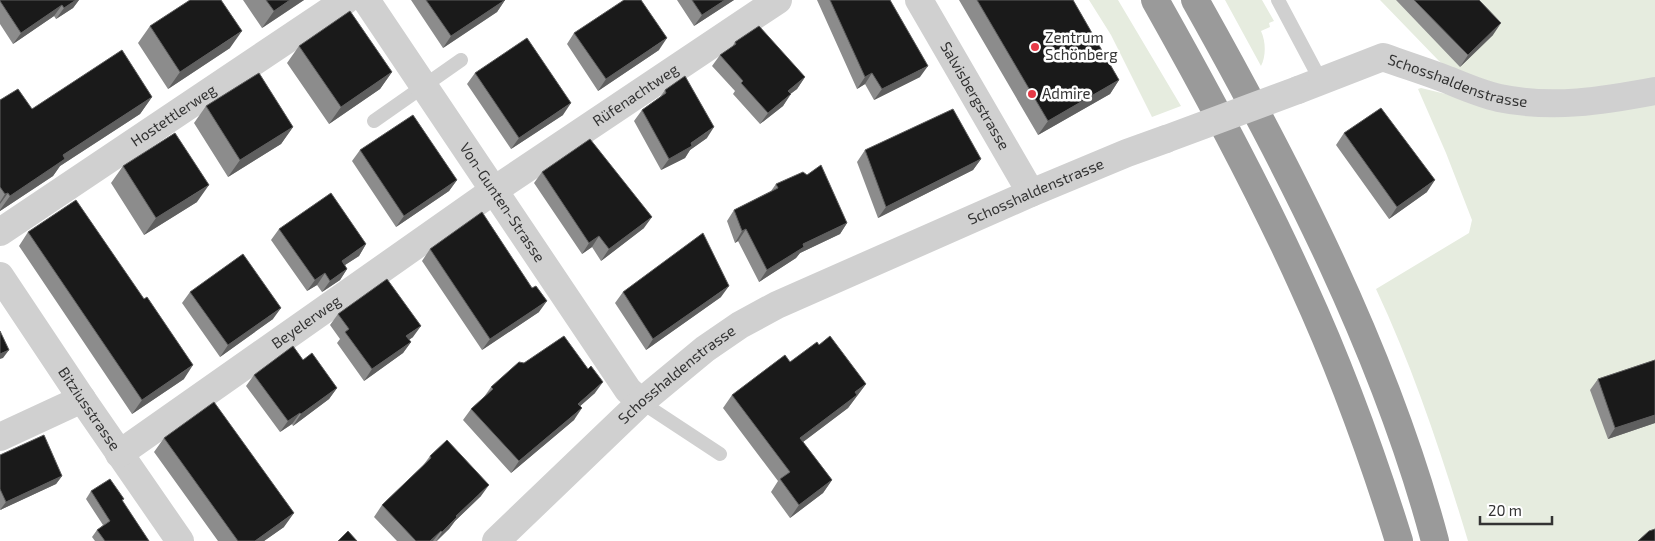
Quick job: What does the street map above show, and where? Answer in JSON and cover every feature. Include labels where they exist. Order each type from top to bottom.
[{"type":"highway","points":[[1155,0],[1255,185],[1304,287],[1363,430],[1399,541]]},
{"type":"highway","points":[[1195,0],[1285,169],[1357,322],[1398,426],[1417,480],[1435,541]]},
{"type":"street","name":"Hostettlerweg","points":[[0,232],[346,0]]},
{"type":"street","name":"Von-Gunten-Strasse","points":[[366,0],[628,390],[641,402]]},
{"type":"street","name":"Rüfenachtweg","points":[[493,191],[778,0]]},
{"type":"street","name":"Salvisbergstrasse","points":[[919,0],[1031,193]]},
{"type":"street","name":"Schosshaldenstrasse","points":[[496,541],[641,402],[705,348],[740,325],[777,305],[1031,193],[1127,153],[1383,57],[1478,92],[1522,102],[1582,103],[1655,91]]},
{"type":"street","name":"Beyelerweg","points":[[119,454],[493,191]]},
{"type":"street","name":"Bitziusstrasse","points":[[2,283],[180,541]]},
{"type":"street","points":[[0,436],[82,399]]},
{"type":"lane","points":[[1278,0],[1309,86]]},
{"type":"lane","points":[[374,121],[461,60]]},
{"type":"lane","points":[[641,402],[691,433],[720,454]]},
{"type":"shaded area","points":[[1089,0],[1118,0],[1181,106],[1152,117],[1111,35]]},
{"type":"shaded area","points":[[1225,0],[1262,0],[1274,21],[1269,23],[1270,27],[1261,31],[1265,49],[1261,66]]},
{"type":"shaded area","points":[[1380,0],[1655,0],[1655,79],[1619,86],[1553,92],[1512,88],[1459,76],[1439,61]]},
{"type":"shaded area","points":[[1421,88],[1458,97],[1655,104],[1655,541],[1468,541],[1448,477],[1403,350],[1376,289],[1469,233],[1472,220],[1418,89]]},
{"type":"building","points":[[0,0],[76,0],[64,8],[62,5],[21,33]]},
{"type":"building","points":[[190,0],[221,0],[242,31],[180,72],[150,26]]},
{"type":"building","points":[[266,0],[290,0],[274,11]]},
{"type":"building","points":[[426,0],[505,0],[451,36]]},
{"type":"building","points":[[624,0],[641,0],[667,38],[606,79],[574,33]]},
{"type":"building","points":[[692,0],[725,0],[702,15]]},
{"type":"building","points":[[830,0],[890,0],[928,66],[882,89],[872,73],[865,77]]},
{"type":"building","name":"Zentrum Schönberg","points":[[977,0],[1073,0],[1119,80],[1048,121]]},
{"type":"building","points":[[1414,0],[1479,0],[1501,23],[1468,55]]},
{"type":"building","points":[[350,11],[392,72],[341,107],[299,46]]},
{"type":"building","points":[[759,26],[805,77],[788,91],[791,94],[768,113],[741,83],[743,81],[720,55]]},
{"type":"building","points":[[527,38],[571,103],[519,138],[475,73]]},
{"type":"building","points":[[122,50],[152,97],[63,155],[65,159],[10,196],[8,193],[5,194],[0,187],[0,100],[18,89],[32,109]]},
{"type":"building","points":[[259,73],[293,127],[240,160],[206,106]]},
{"type":"building","points":[[685,76],[714,127],[691,143],[692,146],[669,159],[642,110],[666,93],[665,90]]},
{"type":"building","points":[[1381,108],[1435,180],[1397,207],[1344,133]]},
{"type":"building","points":[[953,109],[981,159],[886,207],[865,150]]},
{"type":"building","points":[[413,115],[457,180],[404,216],[360,150]]},
{"type":"building","points":[[175,133],[209,185],[156,218],[123,166]]},
{"type":"building","points":[[590,139],[652,217],[609,249],[599,236],[589,243],[542,172]]},
{"type":"building","points":[[821,165],[847,223],[803,244],[804,247],[767,270],[746,229],[742,231],[734,210],[778,188],[776,184],[803,172],[807,175]]},
{"type":"building","points":[[331,193],[366,244],[342,261],[347,269],[330,281],[325,273],[315,280],[279,229]]},
{"type":"building","points":[[76,200],[144,299],[147,297],[193,365],[142,400],[28,232]]},
{"type":"building","points":[[482,212],[532,288],[536,286],[547,301],[490,339],[430,249]]},
{"type":"building","points":[[703,233],[729,286],[653,339],[623,292]]},
{"type":"building","points":[[243,254],[281,308],[228,345],[190,292]]},
{"type":"building","points":[[387,279],[421,326],[406,336],[411,342],[372,369],[345,332],[349,329],[338,314]]},
{"type":"building","points":[[0,331],[9,350],[0,354]]},
{"type":"building","points":[[564,336],[588,369],[591,366],[603,382],[578,404],[582,408],[519,461],[471,409],[493,389],[491,387],[519,362],[524,363]]},
{"type":"building","points":[[830,336],[866,384],[855,392],[857,395],[800,438],[832,480],[799,505],[780,479],[790,472],[732,395],[785,355],[790,362],[817,342],[819,345]]},
{"type":"building","points":[[293,346],[303,360],[312,353],[337,388],[288,421],[254,375]]},
{"type":"building","points":[[1655,360],[1655,415],[1615,428],[1598,379]]},
{"type":"building","points":[[214,402],[294,513],[255,541],[238,541],[164,438]]},
{"type":"building","points":[[44,435],[62,476],[6,502],[0,489],[0,455]]},
{"type":"building","points":[[447,440],[489,485],[442,532],[430,541],[416,541],[382,505]]},
{"type":"building","points":[[110,479],[149,541],[105,541],[97,530],[110,521],[91,491]]},
{"type":"building","points":[[1655,529],[1655,541],[1638,541],[1649,531]]},
{"type":"building","points":[[348,531],[357,541],[338,541]]},
{"type":"place","name":"Zentrum Schönberg","points":[[1035,47]]},
{"type":"place","name":"Admire","points":[[1032,94]]}]
